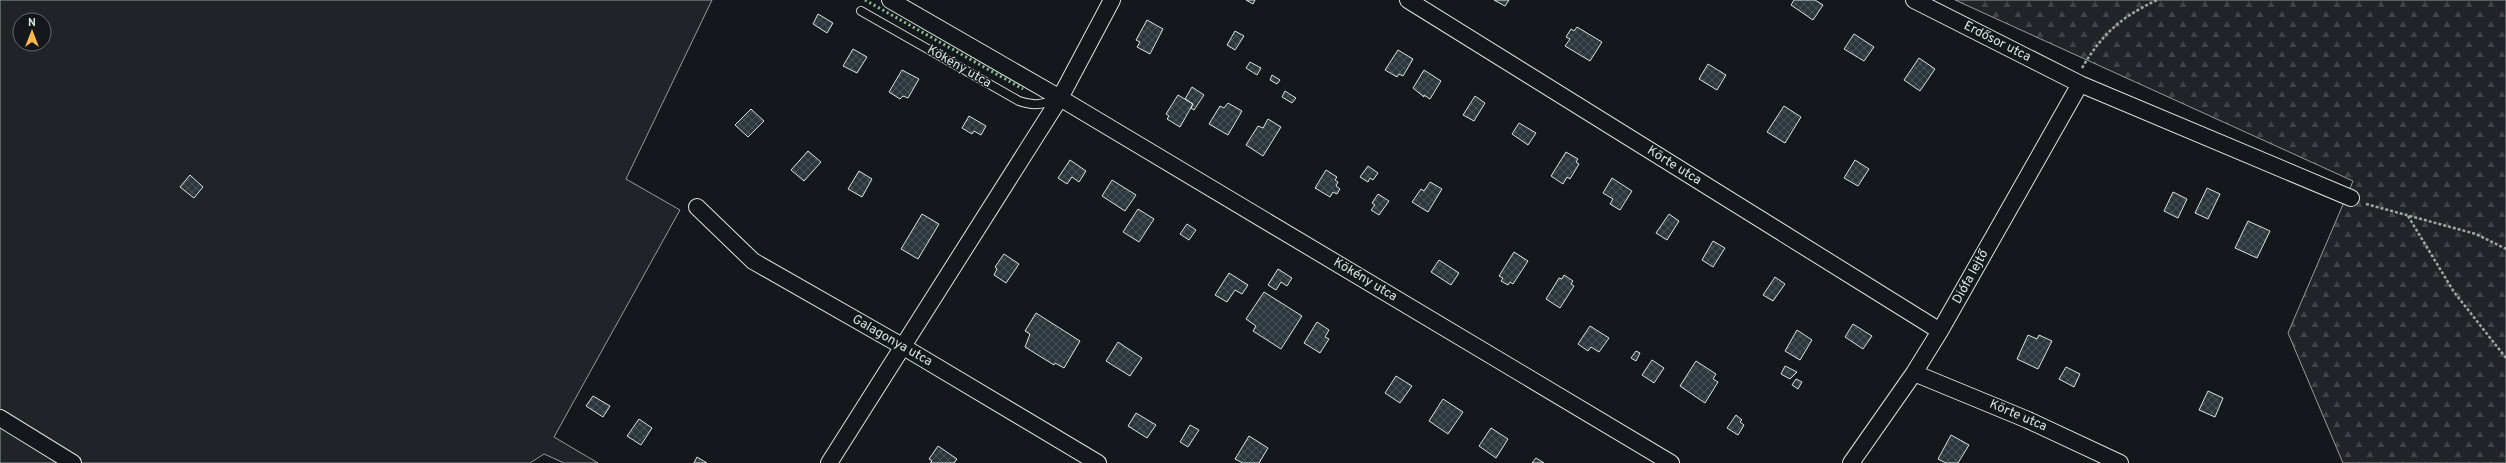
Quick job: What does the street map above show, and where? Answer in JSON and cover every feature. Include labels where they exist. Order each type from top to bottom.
[{"type":"street","name":"Kökény utca","points":[[890,0],[1060,98],[1671,463]]},
{"type":"street","points":[[829,463],[1060,98],[1112,0]]},
{"type":"street","name":"Körte utca","points":[[1408,0],[1940,331]]},
{"type":"street","name":"Erdősor utca","points":[[1914,0],[2077,82],[2351,198]]},
{"type":"street","name":"Diófa lejtő","points":[[1851,463],[1914,373],[1940,331],[2077,82]]},
{"type":"street","name":"Galagonya utca","points":[[697,207],[753,261],[902,346],[1098,463]]},
{"type":"street","name":"Körte utca","points":[[1914,373],[2028,420],[2120,463]]},
{"type":"street","points":[[0,418],[73,463]]},
{"type":"lane","name":"Kökény utca","points":[[861,11],[1019,101],[1031,105],[1045,104],[1060,98]]},
{"type":"path","points":[[2077,82],[2103,36],[2141,7],[2157,0]]},
{"type":"path","points":[[2351,198],[2408,216],[2476,234],[2506,249]]},
{"type":"path","points":[[2408,216],[2454,292],[2506,358]]},
{"type":"green space","points":[[0,0],[712,0],[626,179],[680,210],[554,437],[598,463],[564,463],[544,454],[530,463],[0,463]]},
{"type":"green space","points":[[1955,0],[2506,0],[2506,463],[2343,463],[2288,333],[2353,181]]},
{"type":"building","points":[[1246,0],[1255,0],[1253,4]]},
{"type":"building","points":[[1494,0],[1509,0],[1505,6]]},
{"type":"building","points":[[1794,0],[1815,0],[1823,5],[1813,20],[1791,5]]},
{"type":"building","points":[[818,14],[833,23],[827,33],[813,24]]},
{"type":"building","points":[[1147,20],[1163,29],[1150,54],[1137,47],[1140,42],[1136,40]]},
{"type":"building","points":[[1577,27],[1602,42],[1590,61],[1565,46],[1570,39],[1566,37],[1571,29],[1574,31]]},
{"type":"building","points":[[1235,31],[1244,36],[1235,50],[1227,45]]},
{"type":"building","points":[[1854,34],[1874,47],[1864,61],[1844,49]]},
{"type":"building","points":[[853,49],[867,57],[857,73],[843,66]]},
{"type":"building","points":[[1398,50],[1413,59],[1403,76],[1399,74],[1397,77],[1385,70]]},
{"type":"building","points":[[1919,58],[1935,69],[1920,91],[1904,80]]},
{"type":"building","points":[[1250,62],[1261,68],[1257,75],[1246,68]]},
{"type":"building","points":[[1708,64],[1726,75],[1717,90],[1699,79]]},
{"type":"building","points":[[902,70],[919,79],[908,98],[903,96],[900,99],[889,92]]},
{"type":"building","points":[[1424,70],[1441,81],[1430,99],[1424,95],[1424,97],[1413,88]]},
{"type":"building","points":[[1272,75],[1280,80],[1277,84],[1270,80]]},
{"type":"building","points":[[1192,87],[1204,95],[1194,110],[1191,108],[1193,104],[1185,99]]},
{"type":"building","points":[[1285,91],[1296,98],[1292,103],[1282,97]]},
{"type":"building","points":[[1178,95],[1193,104],[1180,127],[1167,119],[1169,116],[1166,114]]},
{"type":"building","points":[[1475,96],[1485,103],[1474,121],[1463,115]]},
{"type":"building","points":[[1228,103],[1242,111],[1228,135],[1209,124],[1220,106],[1224,108]]},
{"type":"building","points":[[1784,106],[1801,117],[1785,143],[1767,132]]},
{"type":"building","points":[[751,109],[764,121],[748,137],[735,125]]},
{"type":"building","points":[[969,116],[986,126],[981,135],[974,131],[972,134],[962,128]]},
{"type":"building","points":[[1268,119],[1281,127],[1263,156],[1246,145],[1258,126],[1263,128]]},
{"type":"building","points":[[1519,123],[1536,133],[1528,145],[1512,134]]},
{"type":"building","points":[[808,151],[821,162],[804,181],[791,170]]},
{"type":"building","points":[[1566,152],[1578,159],[1576,162],[1579,164],[1570,179],[1567,177],[1563,184],[1551,176]]},
{"type":"building","points":[[1070,160],[1086,171],[1079,182],[1072,177],[1067,184],[1058,178]]},
{"type":"building","points":[[1855,160],[1869,169],[1858,186],[1844,178]]},
{"type":"building","points":[[1368,166],[1378,173],[1373,180],[1370,178],[1368,182],[1360,177]]},
{"type":"building","points":[[1326,170],[1337,177],[1335,180],[1338,182],[1336,186],[1340,189],[1337,194],[1333,192],[1330,197],[1315,188]]},
{"type":"building","points":[[859,171],[872,179],[862,197],[848,189]]},
{"type":"building","points":[[190,175],[203,187],[194,198],[180,187]]},
{"type":"building","points":[[1612,178],[1632,191],[1620,210],[1610,204],[1613,199],[1603,193]]},
{"type":"building","points":[[1112,180],[1136,195],[1125,211],[1102,196]]},
{"type":"building","points":[[1430,182],[1442,189],[1428,212],[1412,202],[1421,189],[1424,191]]},
{"type":"building","points":[[2207,188],[2220,194],[2208,219],[2195,213]]},
{"type":"building","points":[[2173,192],[2187,199],[2178,218],[2164,211]]},
{"type":"building","points":[[1378,194],[1389,201],[1379,215],[1371,210],[1375,205],[1372,203]]},
{"type":"building","points":[[1138,209],[1154,219],[1139,242],[1123,232]]},
{"type":"building","points":[[922,214],[939,224],[918,259],[901,249]]},
{"type":"building","points":[[1669,214],[1679,221],[1667,240],[1656,233]]},
{"type":"building","points":[[2248,221],[2270,231],[2257,258],[2235,248]]},
{"type":"building","points":[[1187,224],[1196,230],[1189,240],[1180,234]]},
{"type":"building","points":[[1713,241],[1725,248],[1713,267],[1702,260]]},
{"type":"building","points":[[1514,252],[1528,261],[1513,284],[1510,282],[1508,285],[1501,281],[1503,278],[1499,276]]},
{"type":"building","points":[[1004,254],[1019,264],[1006,283],[994,275],[997,269],[995,267]]},
{"type":"building","points":[[1439,260],[1459,273],[1451,285],[1431,272]]},
{"type":"building","points":[[1278,269],[1292,278],[1287,286],[1281,282],[1276,290],[1268,285]]},
{"type":"building","points":[[1229,273],[1248,285],[1242,294],[1235,290],[1227,302],[1215,295]]},
{"type":"building","points":[[1564,275],[1573,281],[1571,284],[1574,286],[1560,308],[1546,299],[1559,278],[1562,279]]},
{"type":"building","points":[[1775,277],[1785,284],[1773,301],[1763,295]]},
{"type":"building","points":[[1264,292],[1302,316],[1281,349],[1253,331],[1256,326],[1246,319]]},
{"type":"building","points":[[1036,313],[1080,341],[1064,368],[1055,363],[1054,365],[1025,347],[1030,334],[1025,331]]},
{"type":"building","points":[[1317,322],[1329,330],[1325,337],[1329,339],[1320,353],[1304,343]]},
{"type":"building","points":[[1853,324],[1872,336],[1863,349],[1845,337]]},
{"type":"building","points":[[1590,326],[1609,338],[1599,352],[1591,347],[1588,351],[1578,344]]},
{"type":"building","points":[[1797,330],[1812,340],[1800,360],[1785,351]]},
{"type":"building","points":[[2028,335],[2037,339],[2039,335],[2052,341],[2038,369],[2017,359]]},
{"type":"building","points":[[1118,342],[1142,358],[1130,376],[1106,361]]},
{"type":"building","points":[[1636,351],[1640,353],[1636,361],[1631,358]]},
{"type":"building","points":[[1652,360],[1664,368],[1654,383],[1642,375]]},
{"type":"building","points":[[1696,361],[1716,374],[1713,379],[1718,382],[1705,403],[1680,386]]},
{"type":"building","points":[[1785,366],[1797,372],[1790,379],[1781,374]]},
{"type":"building","points":[[2066,367],[2080,374],[2074,387],[2059,379]]},
{"type":"building","points":[[1396,376],[1412,386],[1400,403],[1385,393]]},
{"type":"building","points":[[1796,379],[1802,382],[1798,389],[1792,385]]},
{"type":"building","points":[[2208,391],[2223,398],[2215,417],[2199,410]]},
{"type":"building","points":[[593,396],[610,406],[603,417],[586,406]]},
{"type":"building","points":[[1443,399],[1463,412],[1448,434],[1429,421]]},
{"type":"building","points":[[1136,413],[1156,425],[1147,438],[1128,426]]},
{"type":"building","points":[[1736,415],[1742,420],[1740,422],[1744,425],[1738,435],[1727,428]]},
{"type":"building","points":[[639,419],[652,428],[641,445],[627,436]]},
{"type":"building","points":[[1190,425],[1199,430],[1188,447],[1180,442]]},
{"type":"building","points":[[1491,428],[1508,439],[1496,458],[1479,446]]},
{"type":"building","points":[[1951,435],[1969,445],[1958,463],[1946,463],[1938,459]]},
{"type":"building","points":[[1249,436],[1268,448],[1259,463],[1243,463],[1235,459]]},
{"type":"building","points":[[938,446],[957,459],[954,463],[930,463],[932,461],[929,459]]},
{"type":"building","points":[[697,457],[707,463],[694,463]]},
{"type":"building","points":[[1536,458],[1544,463],[1532,463]]},
{"type":"hedge","points":[[865,0],[1023,89]]}]
